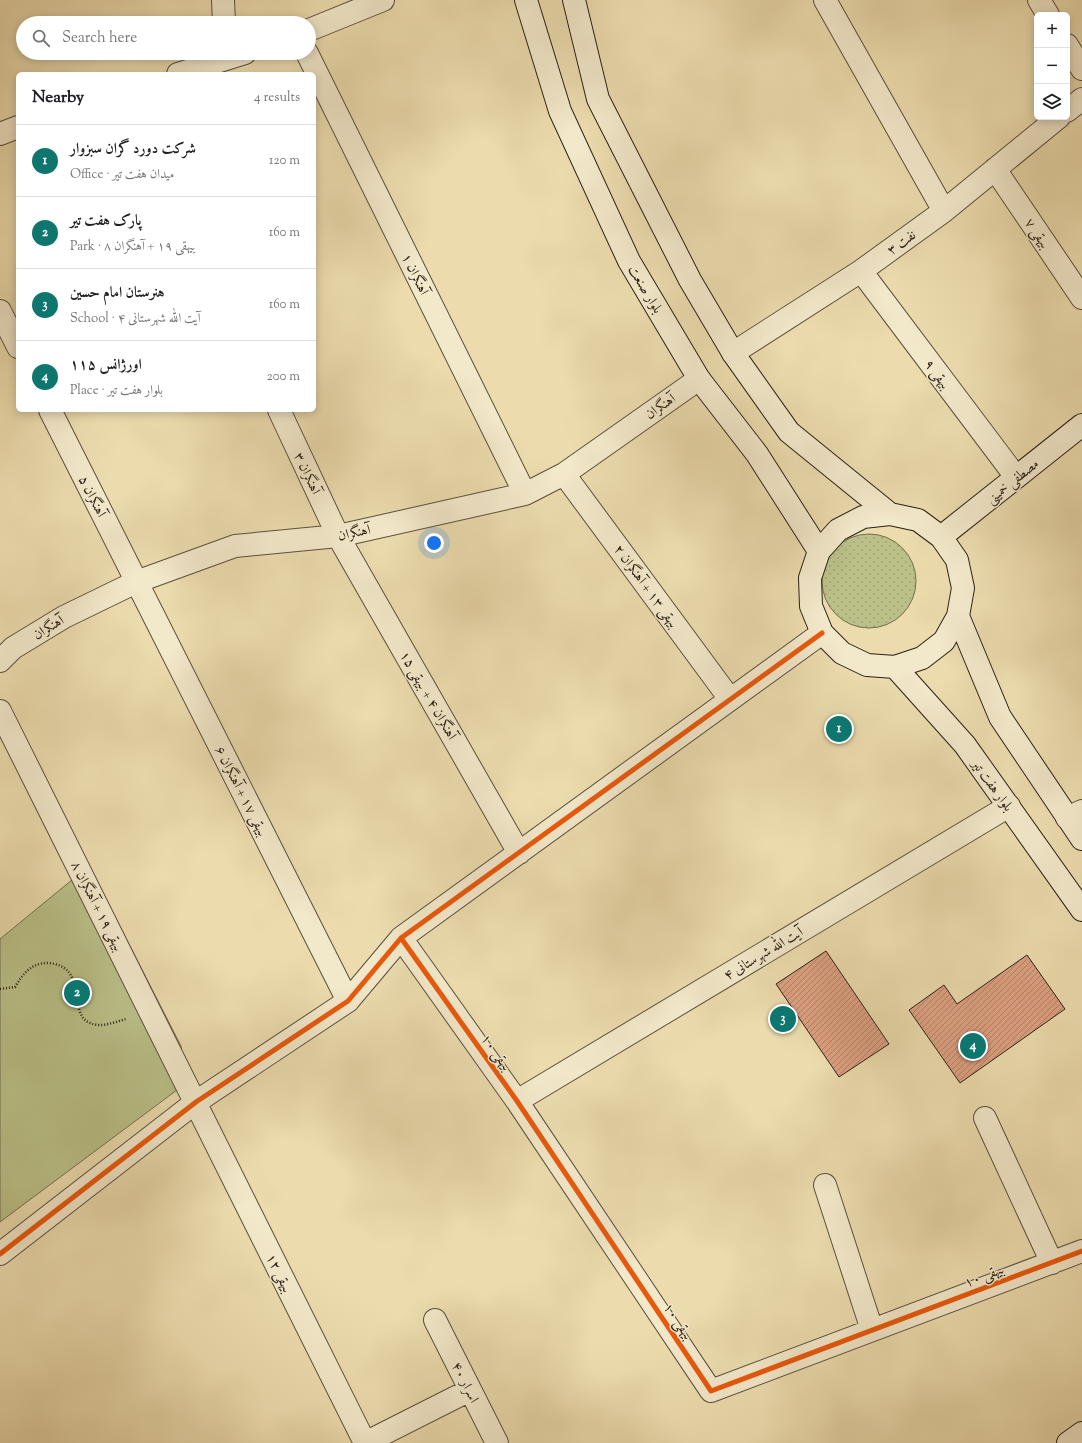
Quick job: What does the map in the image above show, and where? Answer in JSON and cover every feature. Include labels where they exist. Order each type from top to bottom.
[{"type":"street","points":[[223,0],[224,16]]},
{"type":"street","points":[[316,27],[383,0]]},
{"type":"street","name":"بلوار صنعت","points":[[526,0],[560,110],[629,261],[699,379],[757,454],[819,552]]},
{"type":"street","points":[[574,0],[598,99],[690,280],[733,353],[789,432],[890,514]]},
{"type":"street","points":[[825,0],[944,211]]},
{"type":"street","points":[[1039,0],[1046,12]]},
{"type":"street","points":[[1069,48],[1082,70]]},
{"type":"street","points":[[183,72],[214,60]]},
{"type":"street","name":"آهنگران ۱","points":[[310,60],[525,494]]},
{"type":"street","points":[[1070,109],[1082,99]]},
{"type":"street","name":"نفت ۳","points":[[733,353],[861,271],[944,211],[995,168],[1056,120]]},
{"type":"street","points":[[0,134],[16,128]]},
{"type":"street","name":"بیهقی ۷","points":[[995,168],[1082,298]]},
{"type":"street","name":"بیهقی ۹","points":[[861,271],[1016,477]]},
{"type":"street","points":[[0,311],[16,343]]},
{"type":"street","name":"آهنگران","points":[[0,661],[13,648],[64,617],[136,582],[235,546],[338,536],[525,494],[564,474],[699,379]]},
{"type":"street","name":"آهنگران ۵","points":[[51,412],[136,582]]},
{"type":"street","name":"آهنگران ۳","points":[[280,412],[338,536]]},
{"type":"street","name":"مصطفی خمینی","points":[[941,537],[1082,425]]},
{"type":"street","name":"بیهقی ۱۳ + آهنگران ۲","points":[[564,474],[730,699]]},
{"type":"street","points":[[890,514],[918,520],[941,537],[957,560],[963,588],[958,616],[944,641],[922,658],[896,667],[867,665],[842,653],[822,633],[811,606],[810,578],[819,552],[838,530],[863,517],[890,514]]},
{"type":"street","name":"آهنگران ۴ + بیهقی ۱۵","points":[[338,536],[519,853]]},
{"type":"street","name":"بیهقی ۱۷ + آهنگران ۶","points":[[136,582],[348,1001]]},
{"type":"street","points":[[958,616],[1000,717],[1074,814],[1082,839]]},
{"type":"street","points":[[0,1254],[196,1102],[348,1001],[401,938],[822,633]]},
{"type":"street","name":"بلوار هفت تیر","points":[[896,667],[965,745],[1082,910]]},
{"type":"street","name":"بیهقی ۱۹ + آهنگران ۸","points":[[0,711],[196,1102]]},
{"type":"street","name":"آیت الله شهرستانی ۴","points":[[517,1101],[1009,806]]},
{"type":"street","name":"بیهقی ۱۰","points":[[401,938],[517,1101],[711,1391],[1082,1252]]},
{"type":"street","name":"بیهقی ۱۲","points":[[196,1102],[365,1443]]},
{"type":"street","points":[[985,1118],[1052,1263]]},
{"type":"street","points":[[825,1185],[872,1330]]},
{"type":"street","name":"اسرار ۴۰","points":[[435,1320],[497,1443]]},
{"type":"street","points":[[365,1443],[470,1390]]},
{"type":"street","points":[[1068,1443],[1082,1433]]},
{"type":"path","points":[[0,989],[15,987],[27,969],[42,963],[55,964],[62,966],[72,978],[80,1014],[87,1022],[101,1026],[151,1012]]},
{"type":"green space","points":[[869,534],[887,537],[902,548],[913,563],[916,581],[913,599],[902,614],[887,625],[869,628],[851,625],[836,614],[825,599],[822,581],[825,563],[836,548],[851,537]]},
{"type":"green space","points":[[89,866],[181,1046],[185,1084],[0,1222],[0,939]]},
{"type":"building","points":[[826,951],[889,1044],[839,1077],[776,984]]},
{"type":"building","points":[[1027,955],[1065,1009],[960,1083],[909,1010],[944,985],[957,1004]]},
{"type":"cycle path","points":[[0,1254],[196,1102],[348,1001],[401,938],[822,633]]},
{"type":"cycle path","points":[[401,938],[517,1101],[711,1391],[1082,1251]]},
{"type":"place","name":"شرکت دورد گران سبزوار","points":[[839,729]]},
{"type":"place","name":"پارک هفت تیر","points":[[77,993]]},
{"type":"place","name":"هنرستان امام حسین","points":[[783,1019]]},
{"type":"place","name":"اورژانس ۱۱۵","points":[[973,1046]]}]
